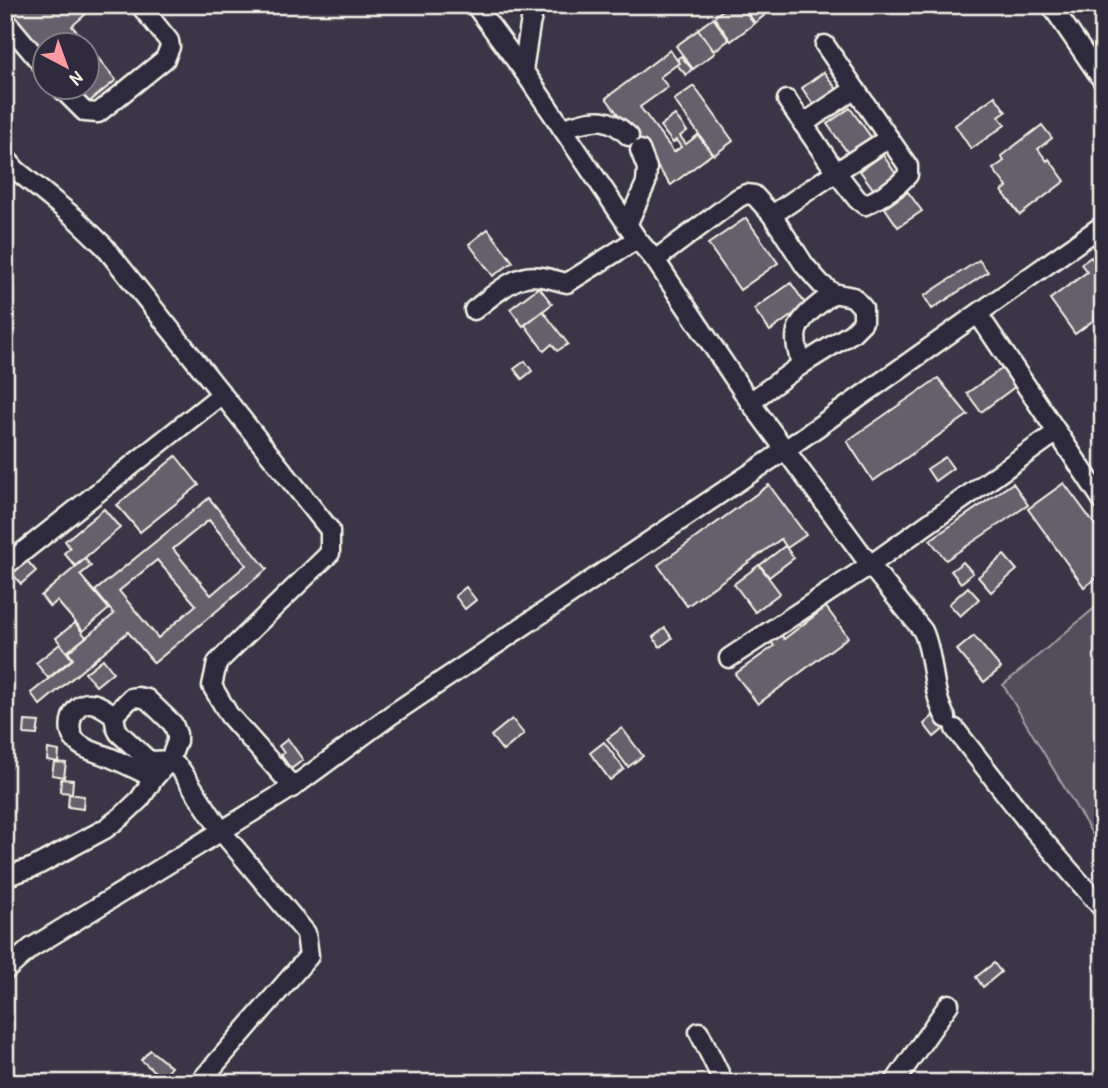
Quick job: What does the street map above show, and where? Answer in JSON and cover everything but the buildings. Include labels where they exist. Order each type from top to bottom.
[{"type":"street","points":[[74,102],[85,113],[98,113],[165,59],[170,47],[169,41],[140,5]]},
{"type":"street","points":[[475,5],[632,232],[655,260],[750,402],[870,565],[923,631],[928,642],[940,704],[951,724],[1046,845],[1103,909]]},
{"type":"street","points":[[523,71],[535,5]]},
{"type":"street","points":[[1051,5],[1103,81]]},
{"type":"street","points":[[5,20],[32,52]]},
{"type":"street","points":[[787,100],[836,172],[865,205],[908,175],[908,166],[825,45]]},
{"type":"street","points":[[803,124],[855,89]]},
{"type":"street","points":[[474,310],[497,292],[522,278],[541,277],[567,283],[632,232],[646,183],[647,168],[635,143],[610,121],[594,120],[562,128]]},
{"type":"street","points":[[772,215],[889,138]]},
{"type":"street","points":[[5,157],[16,170],[75,218],[104,246],[331,530],[330,553],[217,663],[212,686],[229,715],[293,787]]},
{"type":"street","points":[[655,260],[738,198],[746,194],[754,195],[772,215],[821,284],[833,293],[853,297],[863,309],[863,322],[852,334],[801,365],[750,402]]},
{"type":"street","points":[[5,971],[31,948],[293,787],[391,715],[785,450],[1103,225]]},
{"type":"street","points":[[801,365],[797,330],[804,318],[833,293]]},
{"type":"street","points":[[978,314],[1103,501]]},
{"type":"street","points":[[5,565],[222,394]]},
{"type":"street","points":[[729,658],[870,565],[1057,432]]},
{"type":"street","points":[[5,873],[10,875],[34,867],[105,829],[140,799],[170,760],[177,734],[173,724],[147,699],[131,698],[114,715]]},
{"type":"street","points":[[114,715],[92,703],[82,704],[76,708],[70,733],[82,747],[154,778]]},
{"type":"street","points":[[114,715],[119,733],[146,759],[170,760],[181,770],[222,832],[306,933],[309,956],[199,1083]]},
{"type":"street","points":[[894,1083],[949,1004]]},
{"type":"street","points":[[699,1032],[724,1083]]},
{"type":"shaded area","points":[[1103,601],[1103,852],[1003,685]]}]
